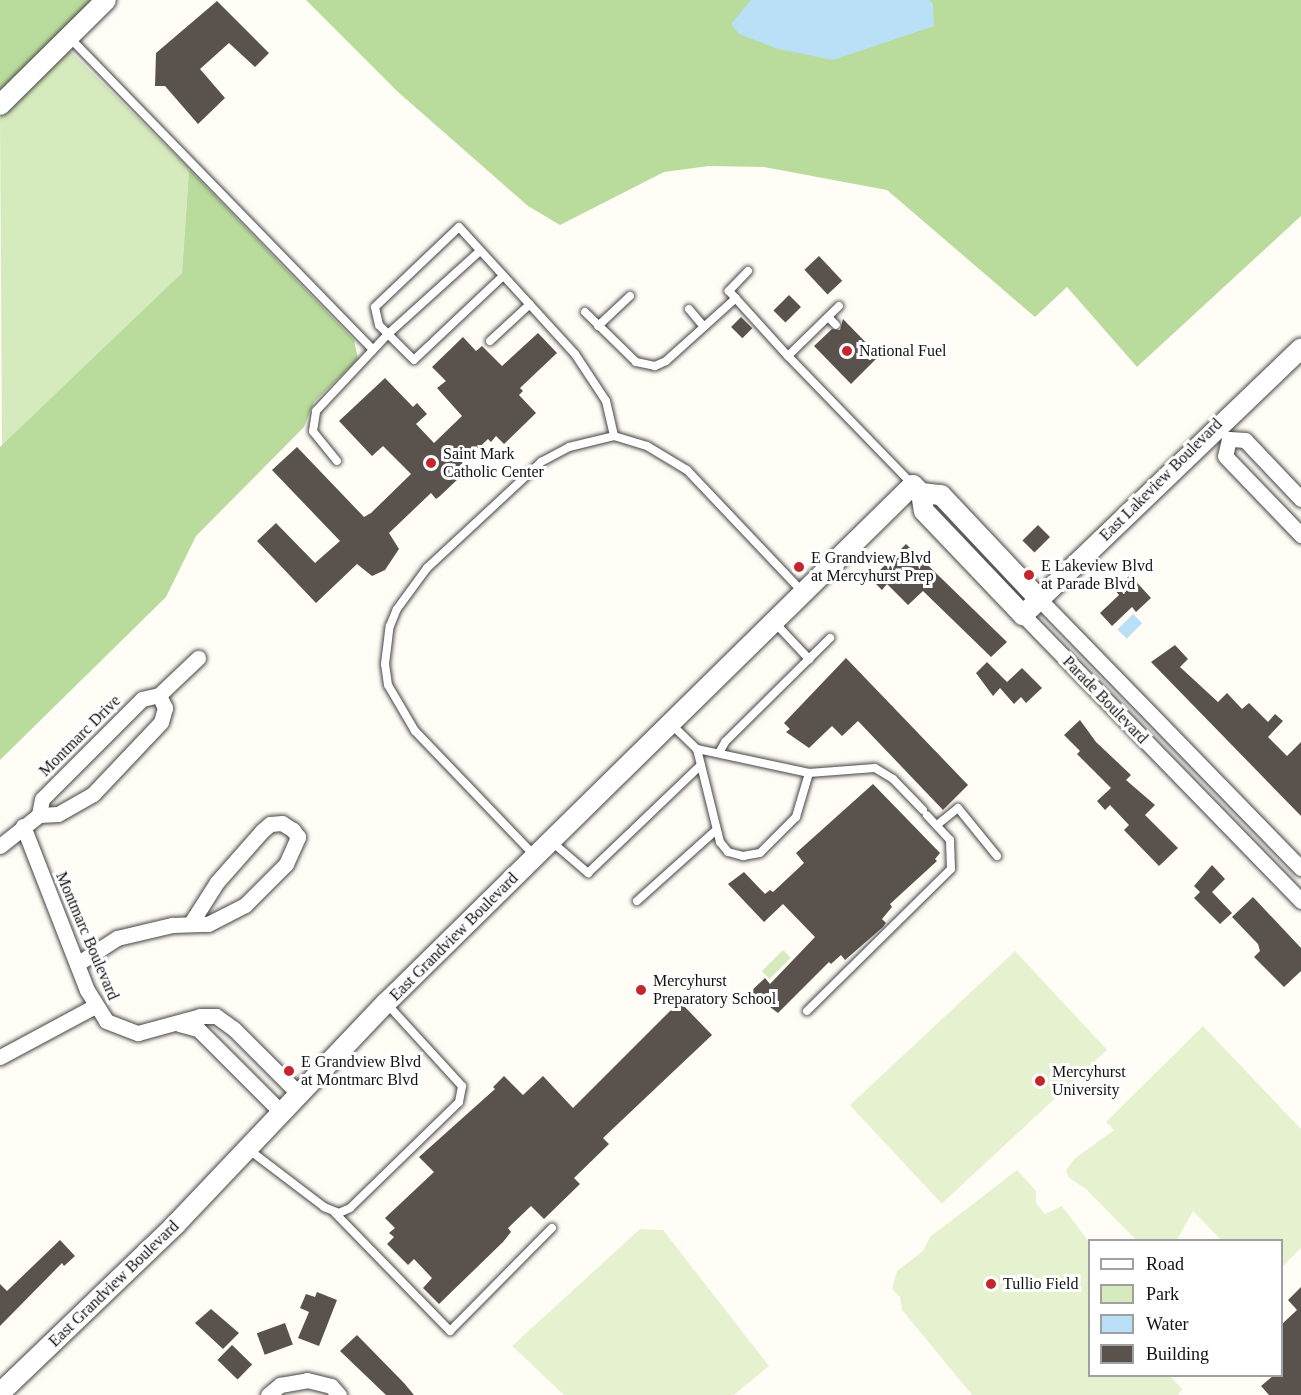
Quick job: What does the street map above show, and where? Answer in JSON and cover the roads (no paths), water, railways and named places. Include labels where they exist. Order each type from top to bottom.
[{"type":"street","points":[[0,105],[106,0]]},
{"type":"street","name":"East Lakeview Boulevard","points":[[1023,615],[1223,432],[1301,348]]},
{"type":"street","points":[[1301,499],[1245,440],[1223,432],[1225,456],[1301,535]]},
{"type":"street","name":"East Grandview Boulevard","points":[[0,1393],[128,1271],[386,1003],[773,621],[917,489]]},
{"type":"street","name":"Parade Boulevard","points":[[917,489],[941,495],[1301,868]]},
{"type":"street","name":"Parade Boulevard","points":[[917,489],[924,511],[1301,901]]},
{"type":"street","name":"Montmarc Drive","points":[[39,815],[42,799],[142,699],[159,695],[198,658]]},
{"type":"street","name":"Montmarc Drive","points":[[0,846],[39,815],[58,814],[93,794],[110,779],[161,722],[165,708],[159,695]]},
{"type":"street","points":[[77,964],[117,938],[191,923],[208,924],[245,905],[286,864],[298,837],[293,830],[282,823],[270,824],[262,831],[231,863],[191,923]]},
{"type":"street","name":"Montmarc Boulevard","points":[[24,826],[77,964],[95,1006],[106,1021],[128,1032],[156,1031],[208,1015],[225,1021],[298,1093]]},
{"type":"street","points":[[0,1057],[95,1006]]},
{"type":"street","points":[[180,1024],[198,1029],[281,1112]]},
{"type":"street","points":[[268,1395],[280,1385],[307,1380],[331,1386],[339,1395]]},
{"type":"lane","points":[[69,37],[373,350]]},
{"type":"lane","points":[[503,276],[414,360],[380,325],[375,307],[459,227],[530,304],[593,379],[612,418],[614,436]]},
{"type":"lane","points":[[337,461],[318,440],[313,422],[324,400],[388,334],[480,251]]},
{"type":"lane","points":[[748,271],[729,291],[788,356],[917,489]]},
{"type":"lane","points":[[598,326],[630,296]]},
{"type":"lane","points":[[585,312],[645,366],[666,361],[736,298]]},
{"type":"lane","points":[[490,341],[530,304]]},
{"type":"lane","points":[[788,356],[839,306]]},
{"type":"lane","points":[[689,309],[704,327]]},
{"type":"lane","points":[[828,317],[836,325]]},
{"type":"lane","points":[[536,856],[404,717],[388,685],[387,643],[397,609],[427,568],[524,475],[569,447],[614,436],[647,446],[687,470],[803,592]]},
{"type":"lane","points":[[773,621],[809,659]]},
{"type":"lane","points":[[719,753],[725,742],[830,638]]},
{"type":"lane","points":[[670,723],[697,749],[809,773],[875,768],[893,779],[950,840],[951,869],[807,1011]]},
{"type":"lane","points":[[697,749],[716,830],[728,852],[743,856],[760,853],[796,818],[809,773]]},
{"type":"lane","points":[[551,841],[588,873],[700,765]]},
{"type":"lane","points":[[937,825],[958,808],[997,856]]},
{"type":"lane","points":[[638,901],[716,830]]},
{"type":"lane","points":[[334,1213],[350,1208],[459,1102],[462,1086],[386,1003]]},
{"type":"lane","points":[[247,1148],[334,1213],[450,1330],[552,1228]]},
{"type":"water","points":[[751,0],[929,0],[933,4],[934,26],[833,60],[778,49],[739,34],[731,24]]},
{"type":"water","points":[[1133,614],[1142,623],[1127,639],[1117,630]]},
{"type":"place","name":"National Fuel","points":[[847,351]]},
{"type":"place","name":"Saint Mark Catholic Center","points":[[431,463]]},
{"type":"place","name":"E Grandview Blvd at Mercyhurst Prep","points":[[799,567]]},
{"type":"place","name":"E Lakeview Blvd at Parade Blvd","points":[[1029,575]]},
{"type":"place","name":"Mercyhurst Preparatory School","points":[[641,990]]},
{"type":"place","name":"E Grandview Blvd at Montmarc Blvd","points":[[289,1071]]},
{"type":"place","name":"Mercyhurst University","points":[[1040,1081]]},
{"type":"place","name":"Tullio Field","points":[[991,1284]]}]
